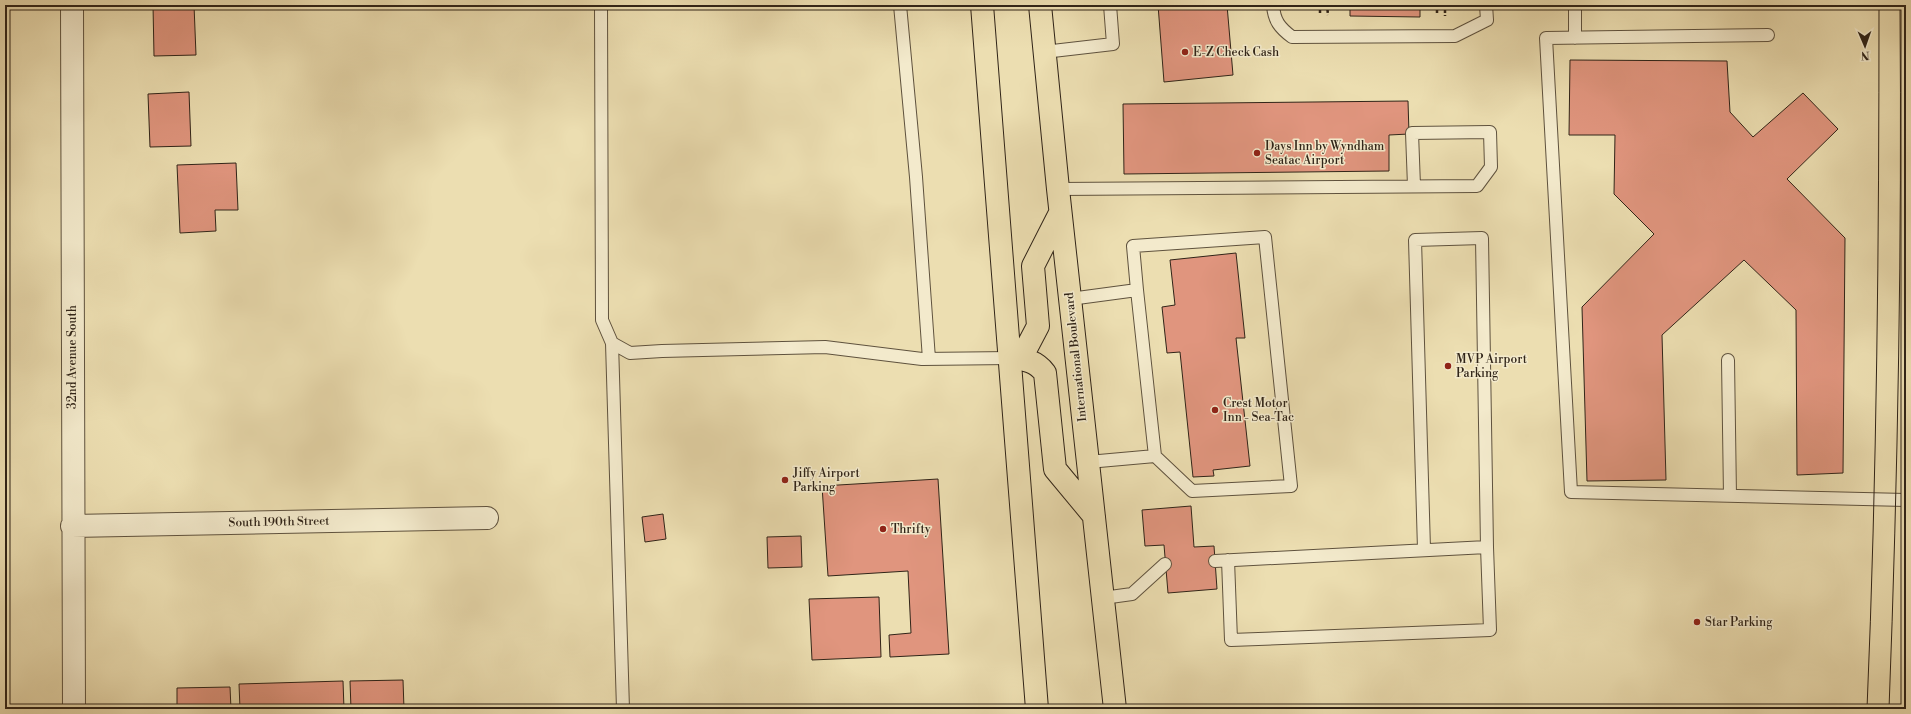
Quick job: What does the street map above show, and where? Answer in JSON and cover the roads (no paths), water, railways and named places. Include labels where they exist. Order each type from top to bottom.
[{"type":"main road","points":[[982,5],[1037,709]]},
{"type":"main road","name":"International Boulevard","points":[[1040,5],[1060,213],[1115,709]]},
{"type":"main road","points":[[1010,358],[1019,354],[1027,347],[1038,326],[1033,266],[1060,213]]},
{"type":"main road","points":[[1010,358],[1025,359],[1034,362],[1045,374],[1055,469],[1094,516]]},
{"type":"street","name":"32nd Avenue South","points":[[72,5],[72,526],[74,709]]},
{"type":"street","name":"South 190th Street","points":[[72,526],[487,518]]},
{"type":"lane","points":[[601,5],[602,320],[612,343],[623,709]]},
{"type":"lane","points":[[900,5],[916,177],[930,359]]},
{"type":"lane","points":[[1044,52],[1113,44],[1110,5]]},
{"type":"lane","points":[[1273,5],[1274,15],[1280,27],[1292,37],[1300,37],[1455,36],[1487,20],[1486,5]]},
{"type":"lane","points":[[1575,5],[1575,38]]},
{"type":"lane","points":[[1768,35],[1546,38],[1571,492],[1906,500]]},
{"type":"lane","points":[[1058,189],[1476,186],[1491,167],[1490,132],[1412,133],[1414,186]]},
{"type":"lane","points":[[1265,237],[1291,486],[1192,491],[1155,456],[1133,246],[1265,237]]},
{"type":"lane","points":[[1228,560],[1231,640],[1490,630],[1487,547],[1482,238],[1415,240],[1424,549]]},
{"type":"lane","points":[[1070,299],[1137,290]]},
{"type":"lane","points":[[612,343],[630,353],[662,350],[825,347],[930,359],[1010,358]]},
{"type":"lane","points":[[1728,360],[1730,496]]},
{"type":"lane","points":[[1088,462],[1155,456]]},
{"type":"lane","points":[[1215,561],[1424,549],[1487,547]]},
{"type":"lane","points":[[1103,598],[1132,594],[1165,564]]},
{"type":"tram line","points":[[1867,709],[1877,357],[1879,5]]},
{"type":"tram line","points":[[1889,709],[1899,357],[1900,5]]},
{"type":"place","name":"E-Z Check Cash","points":[[1185,52]]},
{"type":"place","name":"Days Inn by Wyndham Seatac Airport","points":[[1257,153]]},
{"type":"place","name":"MVP Airport Parking","points":[[1448,366]]},
{"type":"place","name":"Crest Motor Inn - Sea-Tac","points":[[1215,410]]},
{"type":"place","name":"Jiffy Airport Parking","points":[[785,480]]},
{"type":"place","name":"Thrifty","points":[[883,529]]},
{"type":"place","name":"Star Parking","points":[[1697,622]]}]
